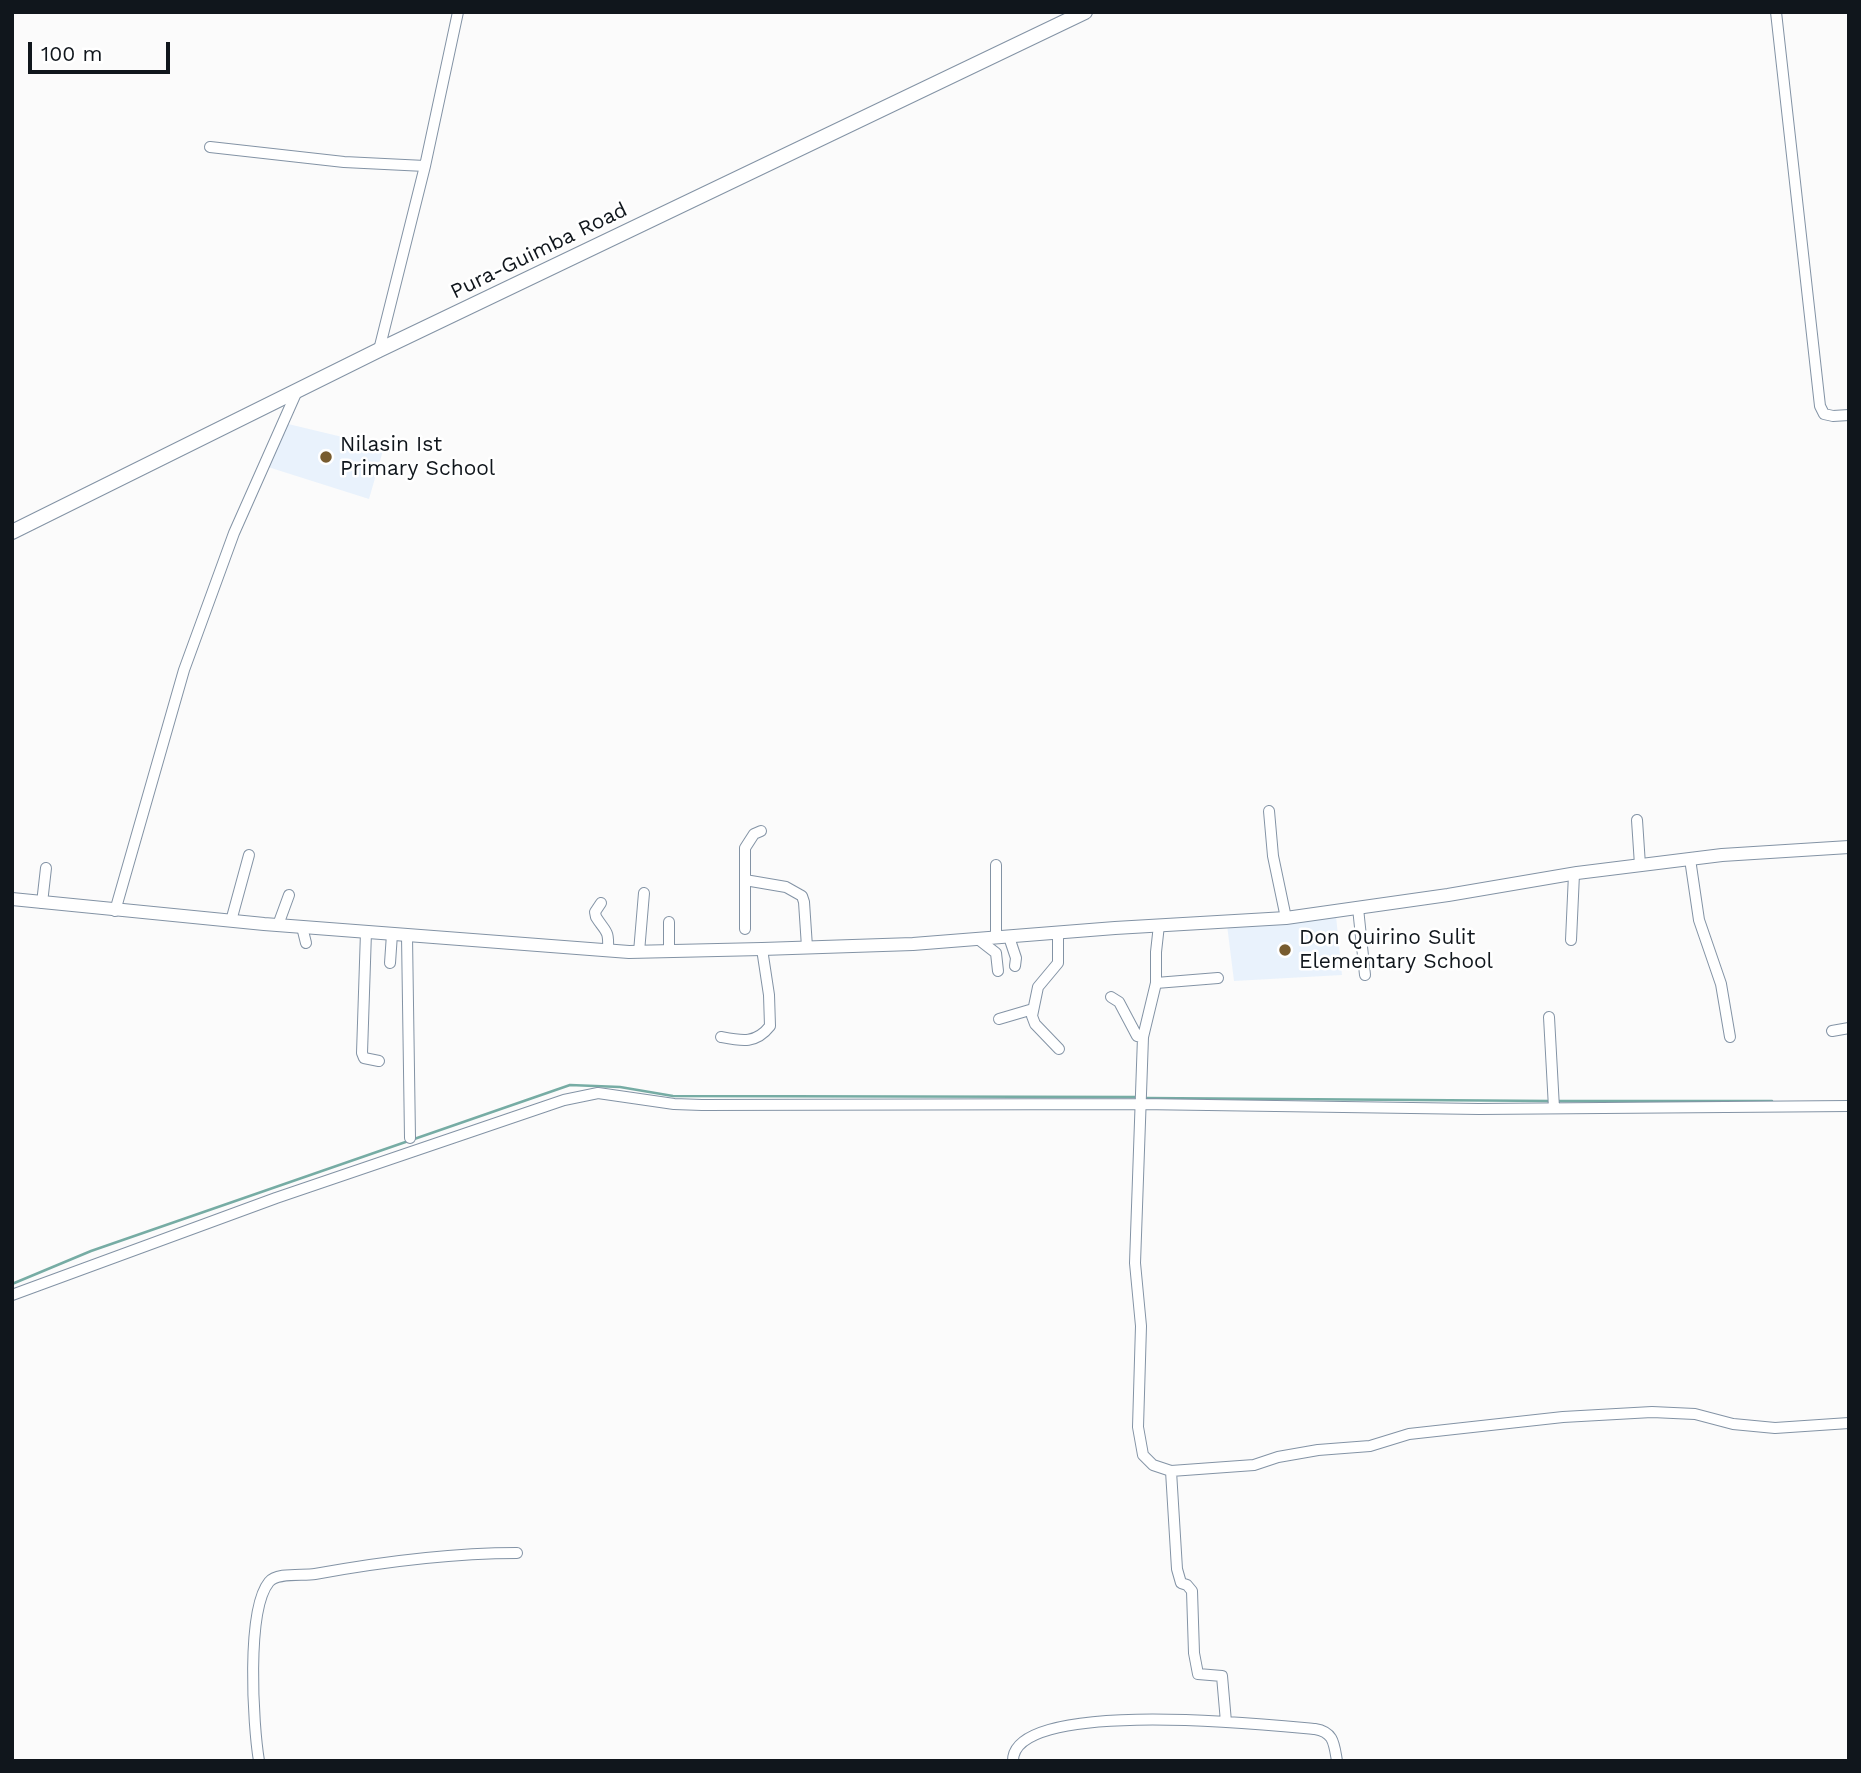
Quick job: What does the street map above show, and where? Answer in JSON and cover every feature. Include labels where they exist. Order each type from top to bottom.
[{"type":"main road","name":"Pura-Guimba Road","points":[[12,531],[379,350],[1086,12]]},
{"type":"street","points":[[379,350],[425,166],[458,12]]},
{"type":"street","points":[[1776,12],[1820,407],[1824,414],[1849,415]]},
{"type":"street","points":[[210,147],[344,162],[425,166]]},
{"type":"street","points":[[115,911],[184,670],[234,533],[297,391]]},
{"type":"street","points":[[1269,811],[1273,856],[1286,918]]},
{"type":"street","points":[[1637,820],[1640,866]]},
{"type":"street","points":[[745,929],[745,848],[748,840],[761,831]]},
{"type":"street","points":[[12,899],[231,921],[608,950],[639,952],[762,949],[913,944],[1286,918],[1690,859],[1849,847]]},
{"type":"street","points":[[231,921],[249,855]]},
{"type":"street","points":[[1690,859],[1699,920],[1721,984],[1730,1037]]},
{"type":"street","points":[[996,865],[1003,937],[1016,958],[1015,966]]},
{"type":"street","points":[[42,903],[46,868]]},
{"type":"street","points":[[1571,940],[1574,874]]},
{"type":"street","points":[[745,880],[786,887],[802,896],[807,947]]},
{"type":"street","points":[[639,952],[644,893]]},
{"type":"street","points":[[278,925],[289,895]]},
{"type":"street","points":[[601,903],[595,912],[609,935],[608,950]]},
{"type":"street","points":[[1358,908],[1365,975]]},
{"type":"street","points":[[669,922],[669,951]]},
{"type":"street","points":[[1159,925],[1156,983],[1143,1037],[1135,1264],[1141,1326],[1138,1427],[1143,1455],[1153,1465],[1171,1471],[1254,1465],[1318,1450],[1370,1446],[1409,1434],[1563,1417],[1652,1412],[1695,1414],[1733,1424],[1774,1428],[1849,1423]]},
{"type":"street","points":[[302,927],[306,943]]},
{"type":"street","points":[[366,932],[362,1054],[364,1058],[379,1061]]},
{"type":"street","points":[[1058,933],[1058,963],[1038,987],[1033,1009],[1035,1024],[1059,1049]]},
{"type":"street","points":[[390,962],[392,934]]},
{"type":"street","points":[[407,936],[410,1138]]},
{"type":"street","points":[[978,939],[996,953],[998,971]]},
{"type":"street","points":[[722,1037],[747,1042],[754,1040],[770,1026],[769,995],[762,949]]},
{"type":"street","points":[[1156,983],[1218,978]]},
{"type":"street","points":[[1111,998],[1119,1002],[1138,1035],[1143,1037]]},
{"type":"street","points":[[999,1019],[1033,1009]]},
{"type":"street","points":[[1549,1017],[1554,1108]]},
{"type":"street","points":[[1832,1031],[1849,1028]]},
{"type":"street","points":[[12,1295],[150,1242],[312,1185],[564,1100],[589,1094],[702,1105],[1140,1104],[1554,1108],[1849,1106]]},
{"type":"street","points":[[1171,1471],[1177,1569],[1181,1583],[1192,1591],[1194,1653],[1198,1674],[1222,1676],[1226,1722]]},
{"type":"street","points":[[259,1761],[253,1705],[255,1636],[265,1590],[270,1580],[276,1577],[447,1558],[517,1553]]},
{"type":"street","points":[[1013,1761],[1016,1748],[1022,1741],[1069,1724],[1107,1719],[1226,1722],[1326,1731],[1334,1740],[1337,1761]]},
{"type":"shaded area","name":"Nilasin Ist Primary School","points":[[284,423],[384,447],[369,499],[268,467]]},
{"type":"shaded area","name":"Don Quirino Sulit Elementary School","points":[[1336,916],[1342,975],[1234,981],[1227,925]]},
{"type":"waterway","points":[[12,1284],[91,1251],[570,1085],[620,1087],[673,1096],[1138,1097]]},
{"type":"waterway","points":[[1145,1098],[1551,1101]]},
{"type":"waterway","points":[[1558,1101],[1772,1101]]},
{"type":"place","name":"Nilasin Ist Primary School","points":[[326,457]]},
{"type":"place","name":"Don Quirino Sulit Elementary School","points":[[1285,950]]}]
